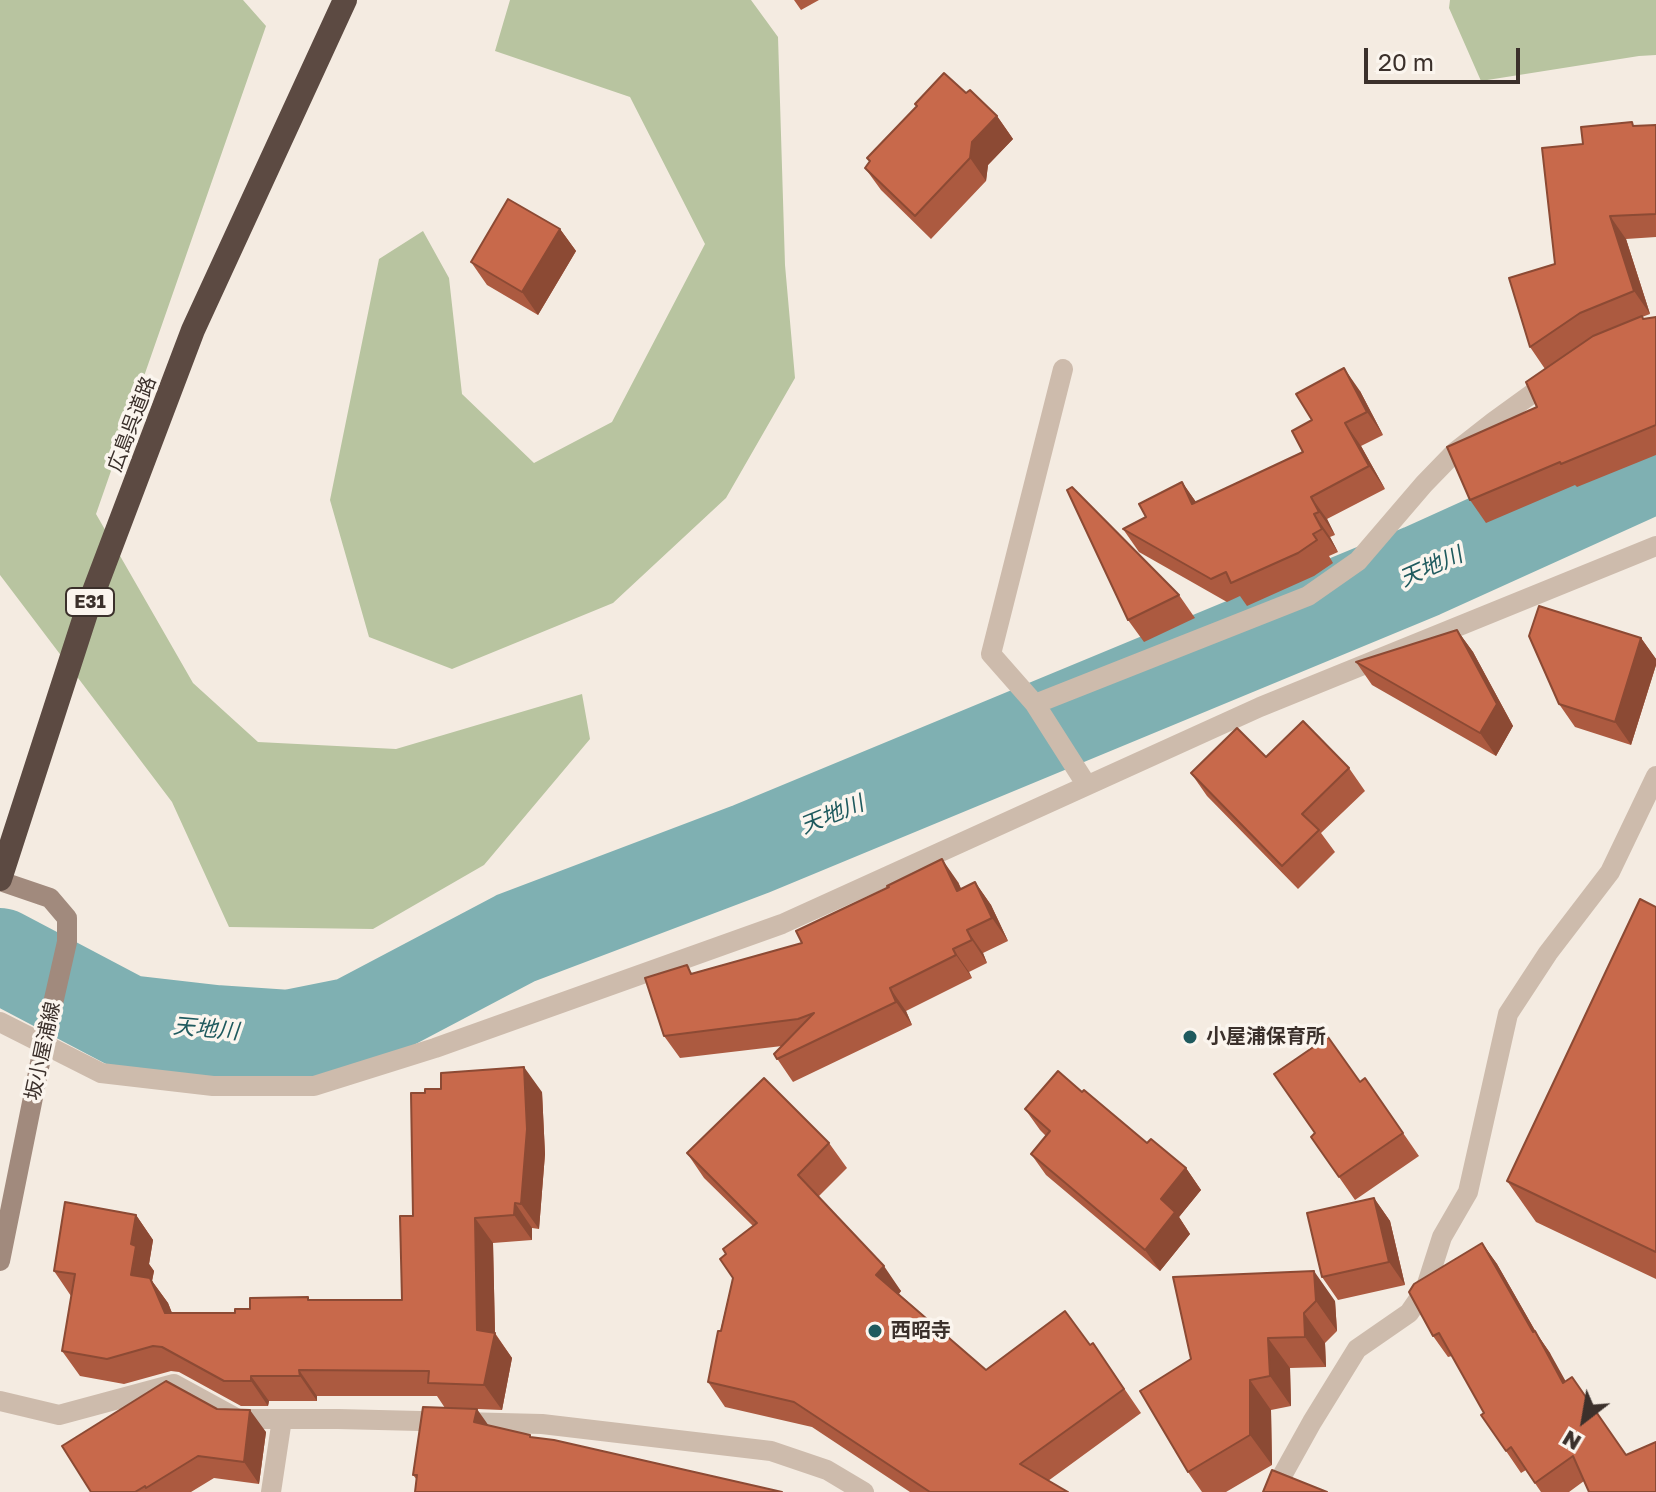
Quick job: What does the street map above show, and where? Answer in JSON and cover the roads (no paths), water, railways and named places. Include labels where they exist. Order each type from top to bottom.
[{"type":"highway","name":"広島呉道路","points":[[0,880],[88,607],[193,330],[345,0]]},
{"type":"main road","name":"坂小屋浦線","points":[[0,880],[50,898],[67,918],[67,942],[0,1261]]},
{"type":"street","points":[[1035,704],[1308,596],[1358,561],[1456,451],[1572,367]]},
{"type":"street","points":[[1063,369],[991,654],[1035,704],[1086,784]]},
{"type":"street","points":[[0,1022],[101,1073],[213,1086],[314,1086],[435,1048],[782,924],[1260,707],[1656,546]]},
{"type":"street","points":[[1273,1492],[1357,1349],[1409,1313],[1425,1290],[1442,1237],[1468,1192],[1508,1014],[1548,953],[1610,872],[1656,776]]},
{"type":"street","points":[[0,1401],[59,1415],[174,1384],[238,1419],[542,1424],[771,1451],[827,1470],[864,1492]]},
{"type":"street","points":[[271,1492],[282,1419]]},
{"type":"waterway","name":"天地川","points":[[0,955],[127,1022],[288,1037],[353,1024],[516,938],[751,849],[1422,571],[1656,465]]},
{"type":"place","name":"小屋浦保育所","points":[[1190,1037]]},
{"type":"place","name":"西昭寺","points":[[875,1331]]}]
